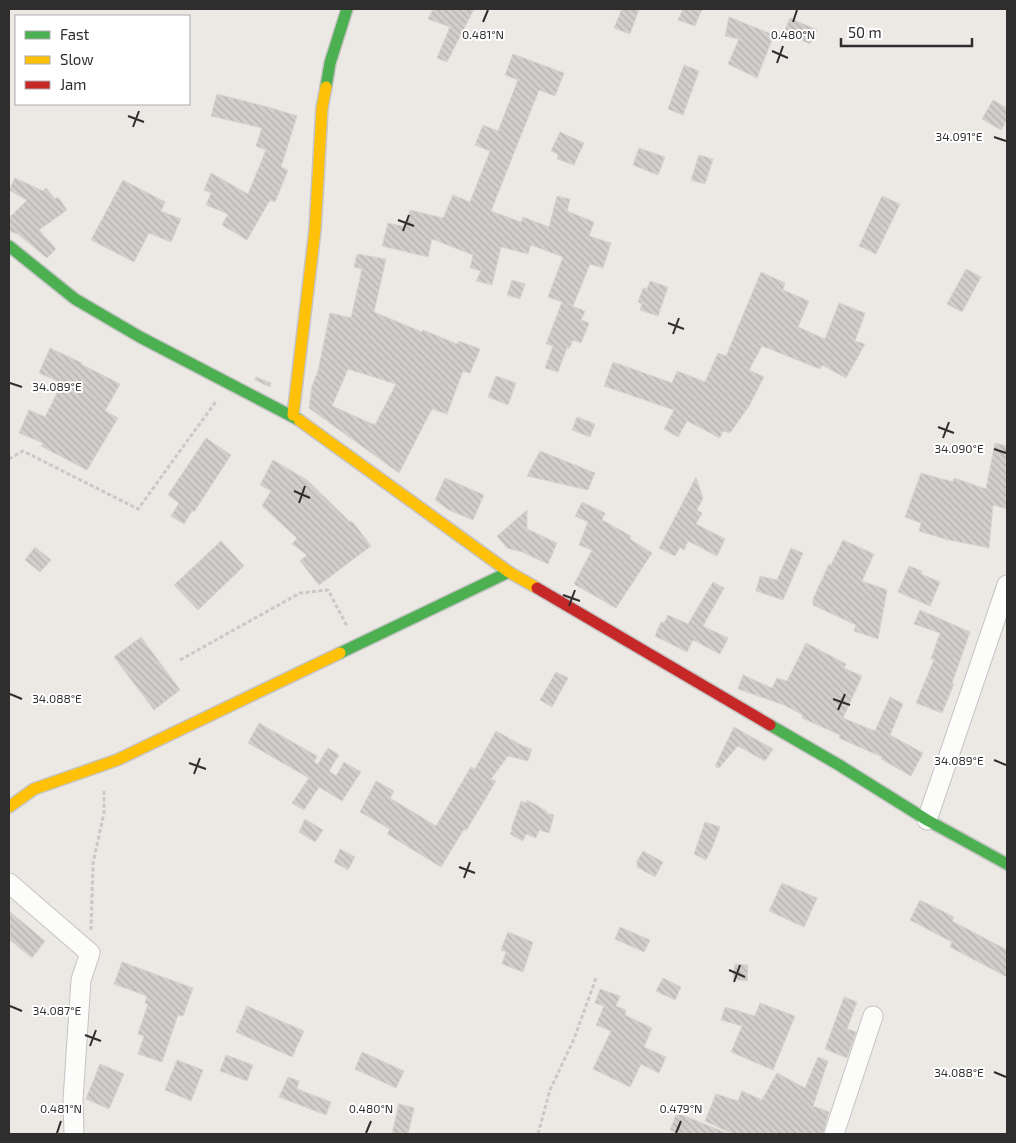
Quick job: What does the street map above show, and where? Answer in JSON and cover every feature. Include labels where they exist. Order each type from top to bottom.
[{"type":"main road","points":[[294,415],[315,230],[322,108],[330,63],[347,9]]},
{"type":"main road","points":[[9,246],[75,299],[140,338],[294,415],[509,572],[839,765],[927,820],[1007,864]]},
{"type":"main road","points":[[9,807],[34,789],[117,760],[509,572]]},
{"type":"street","points":[[927,820],[1007,585]]},
{"type":"street","points":[[9,883],[90,953],[81,980],[73,1100],[74,1134]]},
{"type":"street","points":[[834,1134],[873,1016]]},
{"type":"path","points":[[9,458],[23,451],[138,509],[229,384]]},
{"type":"path","points":[[180,660],[300,594],[328,590],[357,645]]},
{"type":"path","points":[[90,953],[94,863],[104,813],[104,765]]},
{"type":"path","points":[[538,1134],[550,1090],[574,1039],[596,978]]},
{"type":"building","points":[[433,9],[474,9],[447,62],[437,58],[450,27],[428,19]]},
{"type":"building","points":[[622,9],[639,9],[630,34],[614,28]]},
{"type":"building","points":[[683,9],[702,9],[695,26],[678,20]]},
{"type":"building","points":[[729,17],[774,35],[757,78],[728,64],[739,39],[725,36]]},
{"type":"building","points":[[790,18],[817,30],[810,44],[784,32]]},
{"type":"building","points":[[513,54],[564,73],[555,96],[539,90],[491,211],[521,222],[523,217],[549,227],[557,196],[570,199],[567,211],[594,222],[589,236],[611,243],[603,268],[590,264],[573,306],[567,304],[585,311],[581,320],[589,323],[581,343],[573,340],[569,349],[567,348],[558,372],[545,368],[553,346],[546,344],[562,302],[548,297],[563,257],[531,245],[528,254],[501,247],[492,285],[476,281],[481,271],[470,268],[473,255],[432,239],[428,257],[382,246],[388,223],[406,227],[410,210],[443,218],[453,195],[470,202],[490,151],[475,145],[483,125],[498,131],[518,80],[505,75]]},
{"type":"building","points":[[684,65],[699,71],[683,115],[668,109]]},
{"type":"building","points":[[217,94],[297,116],[281,167],[288,170],[275,202],[270,200],[247,240],[222,225],[228,214],[206,205],[211,193],[204,190],[211,173],[248,194],[266,150],[256,146],[262,128],[211,116]]},
{"type":"building","points":[[993,100],[1007,108],[1007,119],[1001,130],[982,119]]},
{"type":"building","points":[[560,132],[584,143],[574,165],[557,159],[558,154],[551,151]]},
{"type":"building","points":[[639,148],[665,157],[658,175],[633,165]]},
{"type":"building","points":[[699,155],[713,159],[705,184],[691,180]]},
{"type":"building","points":[[15,178],[43,191],[46,188],[55,199],[58,197],[67,210],[39,230],[56,249],[47,258],[18,234],[9,231],[9,218],[27,200],[9,190]]},
{"type":"building","points":[[123,180],[165,202],[161,211],[181,219],[171,242],[149,233],[134,262],[91,240]]},
{"type":"building","points":[[882,196],[900,204],[876,254],[859,246]]},
{"type":"building","points":[[357,254],[386,259],[374,312],[422,332],[423,330],[457,344],[459,341],[480,349],[470,373],[463,371],[447,414],[432,409],[399,473],[309,408],[312,386],[318,371],[330,313],[351,318],[362,269],[354,267]],"holes":[[[348,369],[396,384],[375,425],[332,406]]]},
{"type":"building","points":[[966,269],[981,277],[962,312],[947,304]]},
{"type":"building","points":[[761,272],[785,283],[783,290],[809,301],[798,327],[825,339],[839,303],[865,313],[855,341],[865,344],[846,378],[822,365],[820,369],[762,346],[749,370],[764,377],[749,406],[730,433],[723,431],[720,438],[687,421],[678,437],[664,429],[674,410],[604,386],[613,362],[672,383],[677,371],[705,382],[718,353],[726,356]]},
{"type":"building","points":[[512,280],[525,284],[520,299],[507,295]]},
{"type":"building","points":[[650,281],[668,287],[658,316],[640,310],[642,304],[638,302],[643,288],[647,289]]},
{"type":"building","points":[[50,348],[120,384],[105,411],[118,418],[87,470],[41,446],[43,443],[19,433],[29,410],[45,417],[62,383],[39,373]]},
{"type":"building","points":[[496,376],[516,383],[508,405],[488,397]]},
{"type":"building","points":[[256,377],[271,383],[270,387],[255,380]]},
{"type":"building","points":[[577,417],[595,424],[590,437],[572,430]]},
{"type":"building","points":[[206,438],[231,455],[194,512],[192,511],[184,524],[171,516],[179,503],[168,495]]},
{"type":"building","points":[[995,443],[1007,446],[1007,509],[993,505],[989,548],[945,539],[919,531],[921,523],[905,517],[921,473],[953,482],[954,478],[986,489]]},
{"type":"building","points":[[540,451],[595,473],[588,490],[527,476]]},
{"type":"building","points":[[273,460],[307,480],[350,522],[352,521],[371,546],[319,585],[300,561],[307,555],[292,544],[297,538],[262,506],[271,491],[260,485]]},
{"type":"building","points":[[696,477],[703,498],[697,510],[702,513],[696,524],[725,539],[717,556],[688,541],[684,550],[680,547],[675,556],[659,548]]},
{"type":"building","points":[[445,478],[484,495],[473,520],[449,510],[435,500]]},
{"type":"building","points":[[582,502],[605,513],[602,520],[631,536],[630,539],[652,553],[616,608],[574,584],[592,550],[579,545],[588,522],[575,516]]},
{"type":"building","points":[[527,510],[527,529],[557,543],[548,564],[522,552],[507,548],[497,536]]},
{"type":"building","points":[[843,540],[874,554],[862,581],[887,590],[878,639],[854,631],[856,625],[813,605],[813,599],[829,564],[831,565]]},
{"type":"building","points":[[221,541],[244,566],[198,610],[174,585]]},
{"type":"building","points":[[35,547],[51,560],[40,572],[25,560]]},
{"type":"building","points":[[791,548],[803,553],[783,600],[756,591],[760,576],[777,580]]},
{"type":"building","points":[[909,566],[922,571],[921,574],[940,582],[930,606],[898,592]]},
{"type":"building","points":[[713,582],[724,588],[703,626],[728,638],[720,654],[693,640],[687,652],[655,636],[661,622],[664,623],[668,615],[688,624]]},
{"type":"building","points":[[920,610],[970,632],[952,683],[954,684],[942,713],[916,703],[934,660],[931,659],[940,633],[914,624]]},
{"type":"building","points":[[141,637],[180,690],[154,710],[114,657]]},
{"type":"building","points":[[806,643],[846,664],[844,668],[862,676],[843,718],[875,731],[890,697],[903,704],[890,735],[923,753],[911,776],[881,759],[882,757],[839,738],[840,735],[802,718],[803,715],[784,705],[738,689],[743,675],[772,688],[777,678],[787,681]]},
{"type":"building","points":[[556,672],[568,678],[552,707],[540,700]]},
{"type":"building","points":[[259,723],[317,756],[314,762],[318,764],[328,748],[339,755],[329,771],[336,776],[344,762],[361,772],[342,801],[319,787],[304,810],[292,803],[309,778],[248,743]]},
{"type":"building","points":[[734,727],[773,749],[765,761],[738,746],[719,768],[715,766]]},
{"type":"building","points":[[496,731],[532,749],[528,761],[508,756],[491,779],[496,781],[466,831],[464,829],[441,867],[387,834],[390,829],[360,812],[376,781],[394,791],[390,798],[436,826],[471,767],[475,769]]},
{"type":"building","points":[[527,800],[547,811],[546,813],[554,815],[549,833],[539,830],[536,838],[526,834],[523,841],[510,834],[521,801],[526,803]]},
{"type":"building","points":[[305,819],[323,830],[315,842],[299,832]]},
{"type":"building","points":[[705,822],[720,827],[706,860],[694,854]]},
{"type":"building","points":[[340,849],[355,857],[348,870],[334,862]]},
{"type":"building","points":[[643,851],[663,862],[655,877],[637,867],[637,861]]},
{"type":"building","points":[[782,883],[817,898],[804,927],[769,911]]},
{"type":"building","points":[[920,900],[954,917],[952,921],[1007,950],[1007,977],[950,947],[952,942],[910,920]]},
{"type":"building","points":[[9,911],[45,941],[32,958],[9,939]]},
{"type":"building","points":[[620,927],[650,940],[644,952],[615,939]]},
{"type":"building","points":[[508,932],[533,942],[523,972],[502,964],[506,952],[501,950]]},
{"type":"building","points":[[122,962],[193,988],[183,1016],[178,1015],[162,1062],[138,1054],[144,1036],[138,1034],[148,1004],[145,1003],[147,996],[114,984]]},
{"type":"building","points":[[735,964],[748,965],[747,981],[733,979]]},
{"type":"building","points":[[663,978],[681,987],[675,1000],[656,991]]},
{"type":"building","points":[[600,989],[620,996],[616,1006],[626,1010],[625,1015],[652,1028],[644,1047],[666,1057],[659,1073],[641,1064],[630,1087],[593,1069],[611,1031],[596,1025],[604,1006],[595,1003]]},
{"type":"building","points":[[844,997],[857,1002],[847,1029],[856,1032],[847,1058],[825,1049]]},
{"type":"building","points":[[760,1003],[795,1016],[773,1070],[731,1052],[742,1026],[721,1020],[725,1007],[755,1016]]},
{"type":"building","points":[[247,1006],[304,1031],[292,1057],[236,1032]]},
{"type":"building","points":[[362,1052],[404,1071],[396,1088],[355,1069]]},
{"type":"building","points":[[226,1055],[253,1065],[247,1081],[220,1071]]},
{"type":"building","points":[[818,1057],[828,1061],[813,1106],[829,1112],[823,1134],[733,1134],[705,1121],[716,1094],[738,1101],[742,1091],[762,1100],[777,1073],[805,1088]]},
{"type":"building","points":[[177,1060],[203,1070],[191,1101],[165,1090]]},
{"type":"building","points":[[100,1064],[124,1074],[109,1109],[86,1099]]},
{"type":"building","points":[[288,1077],[299,1081],[297,1089],[331,1102],[326,1115],[279,1097]]},
{"type":"building","points":[[399,1104],[414,1108],[408,1134],[392,1134]]},
{"type":"building","points":[[677,1113],[729,1134],[679,1134],[670,1130]]},
{"type":"traffic: fast","points":[[326,87],[330,63],[347,9]]},
{"type":"traffic: fast","points":[[9,246],[75,299],[140,337],[299,420]]},
{"type":"traffic: fast","points":[[340,653],[509,572]]},
{"type":"traffic: fast","points":[[770,725],[927,820],[1007,864]]},
{"type":"traffic: slow","points":[[293,415],[315,230],[322,108],[326,87]]},
{"type":"traffic: slow","points":[[299,420],[509,572],[537,588]]},
{"type":"traffic: slow","points":[[9,807],[34,789],[117,760],[340,653]]},
{"type":"traffic: jam","points":[[537,588],[770,725]]}]
